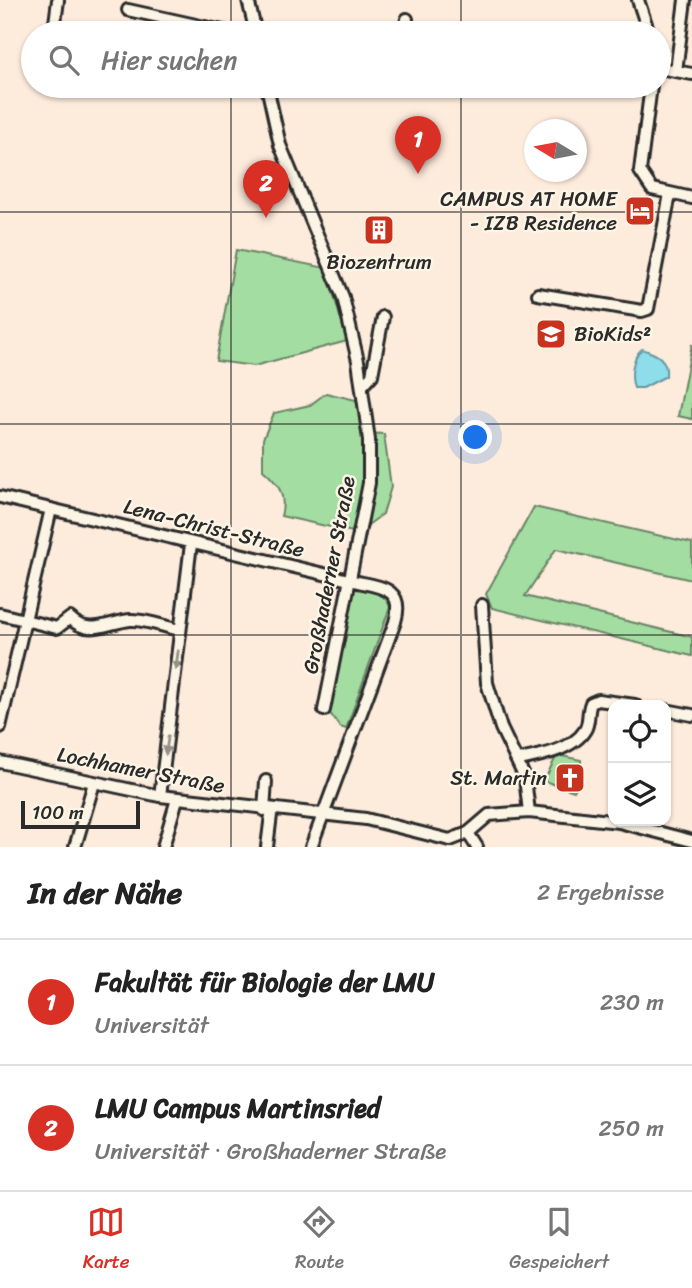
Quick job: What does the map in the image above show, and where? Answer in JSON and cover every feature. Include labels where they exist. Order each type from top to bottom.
[{"type":"street","points":[[55,21],[58,0]]},
{"type":"street","points":[[248,0],[253,21]]},
{"type":"street","points":[[638,0],[645,21]]},
{"type":"street","points":[[676,71],[685,0]]},
{"type":"street","points":[[128,10],[178,21]]},
{"type":"street","points":[[671,70],[692,74]]},
{"type":"street","name":"Großhaderner Straße","points":[[270,98],[284,156],[343,297],[362,386],[369,439],[369,483],[324,710]]},
{"type":"street","points":[[649,98],[640,171],[652,189],[692,198]]},
{"type":"street","points":[[538,294],[642,311],[648,309],[670,194]]},
{"type":"street","points":[[362,386],[372,374],[383,317]]},
{"type":"street","name":"Lena-Christ-Straße","points":[[0,497],[389,591],[398,605],[323,815]]},
{"type":"street","points":[[0,727],[51,509]]},
{"type":"street","points":[[160,796],[191,544]]},
{"type":"street","points":[[482,605],[485,660],[493,707],[519,760],[525,778],[529,812]]},
{"type":"street","points":[[0,614],[57,628],[70,618],[84,627],[100,628],[131,620],[180,630]]},
{"type":"street","points":[[519,760],[555,751],[584,731],[591,703],[608,702]]},
{"type":"street","points":[[671,711],[692,715]]},
{"type":"street","name":"Lochhamer Straße","points":[[0,762],[177,799],[270,812],[388,823],[450,840],[468,833]]},
{"type":"street","points":[[264,836],[270,812],[266,781]]},
{"type":"street","points":[[75,847],[94,783]]},
{"type":"street","points":[[163,847],[177,799]]},
{"type":"street","points":[[477,847],[468,833],[489,815],[529,812],[603,820],[689,836]]},
{"type":"street","points":[[311,847],[323,815]]},
{"type":"green space","points":[[236,250],[326,268],[347,341],[254,366],[216,361]]},
{"type":"green space","points":[[692,344],[692,419],[678,416]]},
{"type":"green space","points":[[326,393],[356,400],[364,433],[384,434],[391,487],[383,514],[357,533],[281,516],[283,502],[280,490],[263,470],[263,439],[274,413],[310,405]]},
{"type":"green space","points":[[534,507],[692,543],[692,580],[556,549],[525,596],[692,637],[692,656],[492,608],[486,594]]},
{"type":"green space","points":[[352,587],[379,594],[390,607],[346,729],[340,727],[327,709]]},
{"type":"green space","points":[[557,755],[581,760],[581,776],[574,791],[544,781]]},
{"type":"water","points":[[642,349],[663,361],[666,376],[643,388],[634,388],[633,367]]},
{"type":"place","name":"Fakultät für Biologie der LMU","points":[[418,174]]},
{"type":"place","name":"CAMPUS AT HOME - IZB Residence","points":[[640,211]]},
{"type":"place","name":"LMU Campus Martinsried","points":[[266,218]]},
{"type":"place","name":"Biozentrum","points":[[379,230]]},
{"type":"place","name":"BioKids²","points":[[551,334]]},
{"type":"place","name":"St. Martin","points":[[570,778]]}]
